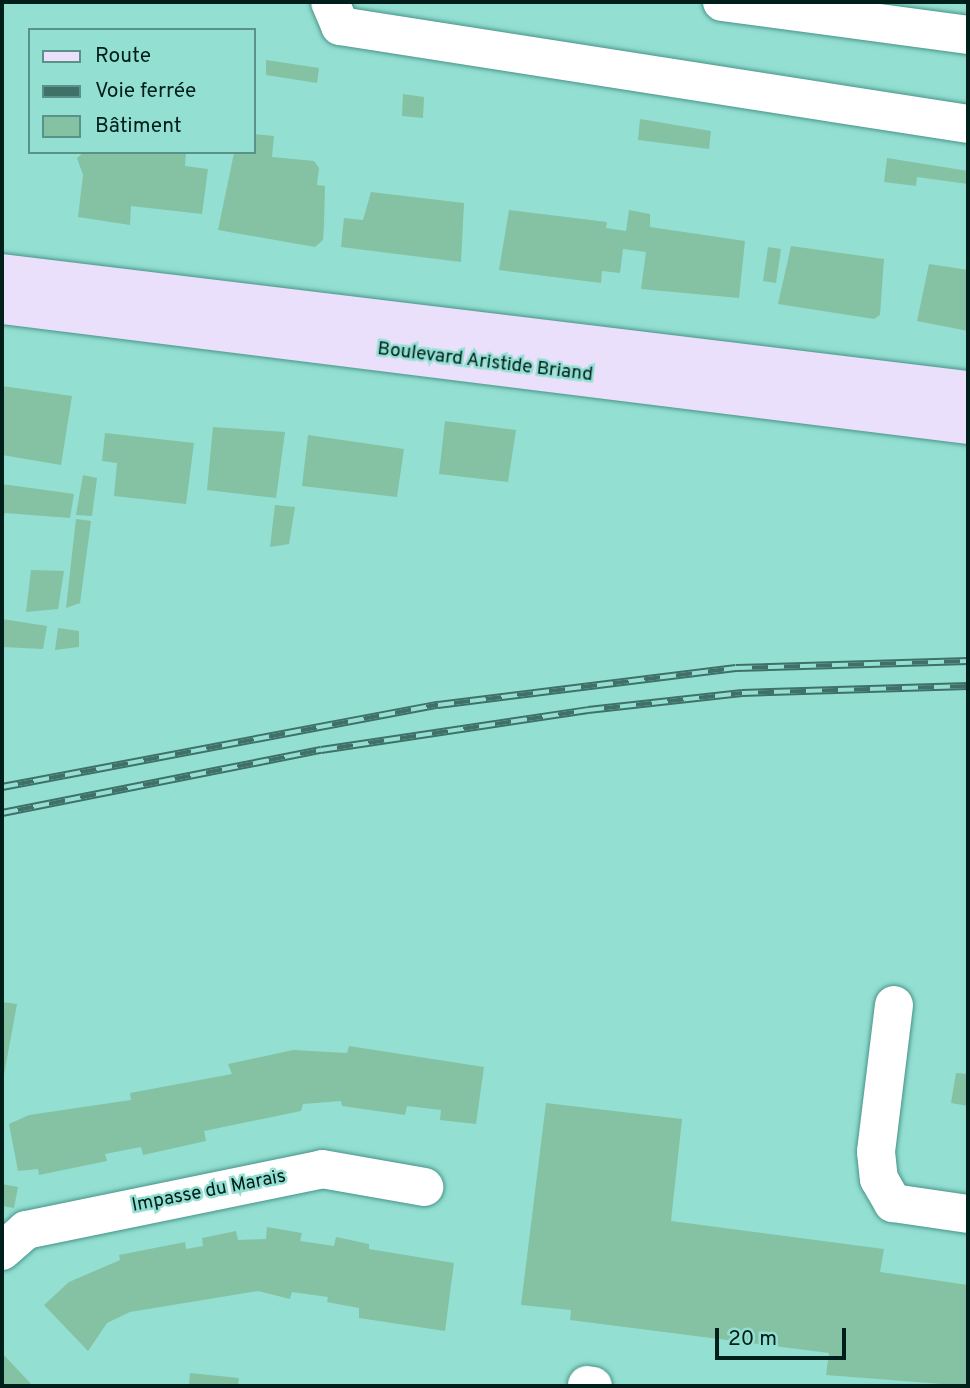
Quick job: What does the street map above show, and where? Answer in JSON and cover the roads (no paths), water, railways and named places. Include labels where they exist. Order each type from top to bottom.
[{"type":"main road","name":"Boulevard Aristide Briand","points":[[2,273],[968,390]]},
{"type":"main road","name":"Boulevard Aristide Briand","points":[[2,305],[968,425]]},
{"type":"street","points":[[330,2],[340,26],[968,124]]},
{"type":"street","points":[[722,2],[968,34]]},
{"type":"street","points":[[894,1005],[876,1152],[878,1179],[893,1203],[968,1214]]},
{"type":"street","name":"Impasse du Marais","points":[[2,1251],[26,1230],[322,1169],[424,1187]]},
{"type":"railway","points":[[2,787],[438,705],[736,668],[968,661]]},
{"type":"railway","points":[[2,813],[321,750],[588,710],[742,693],[968,686]]}]
